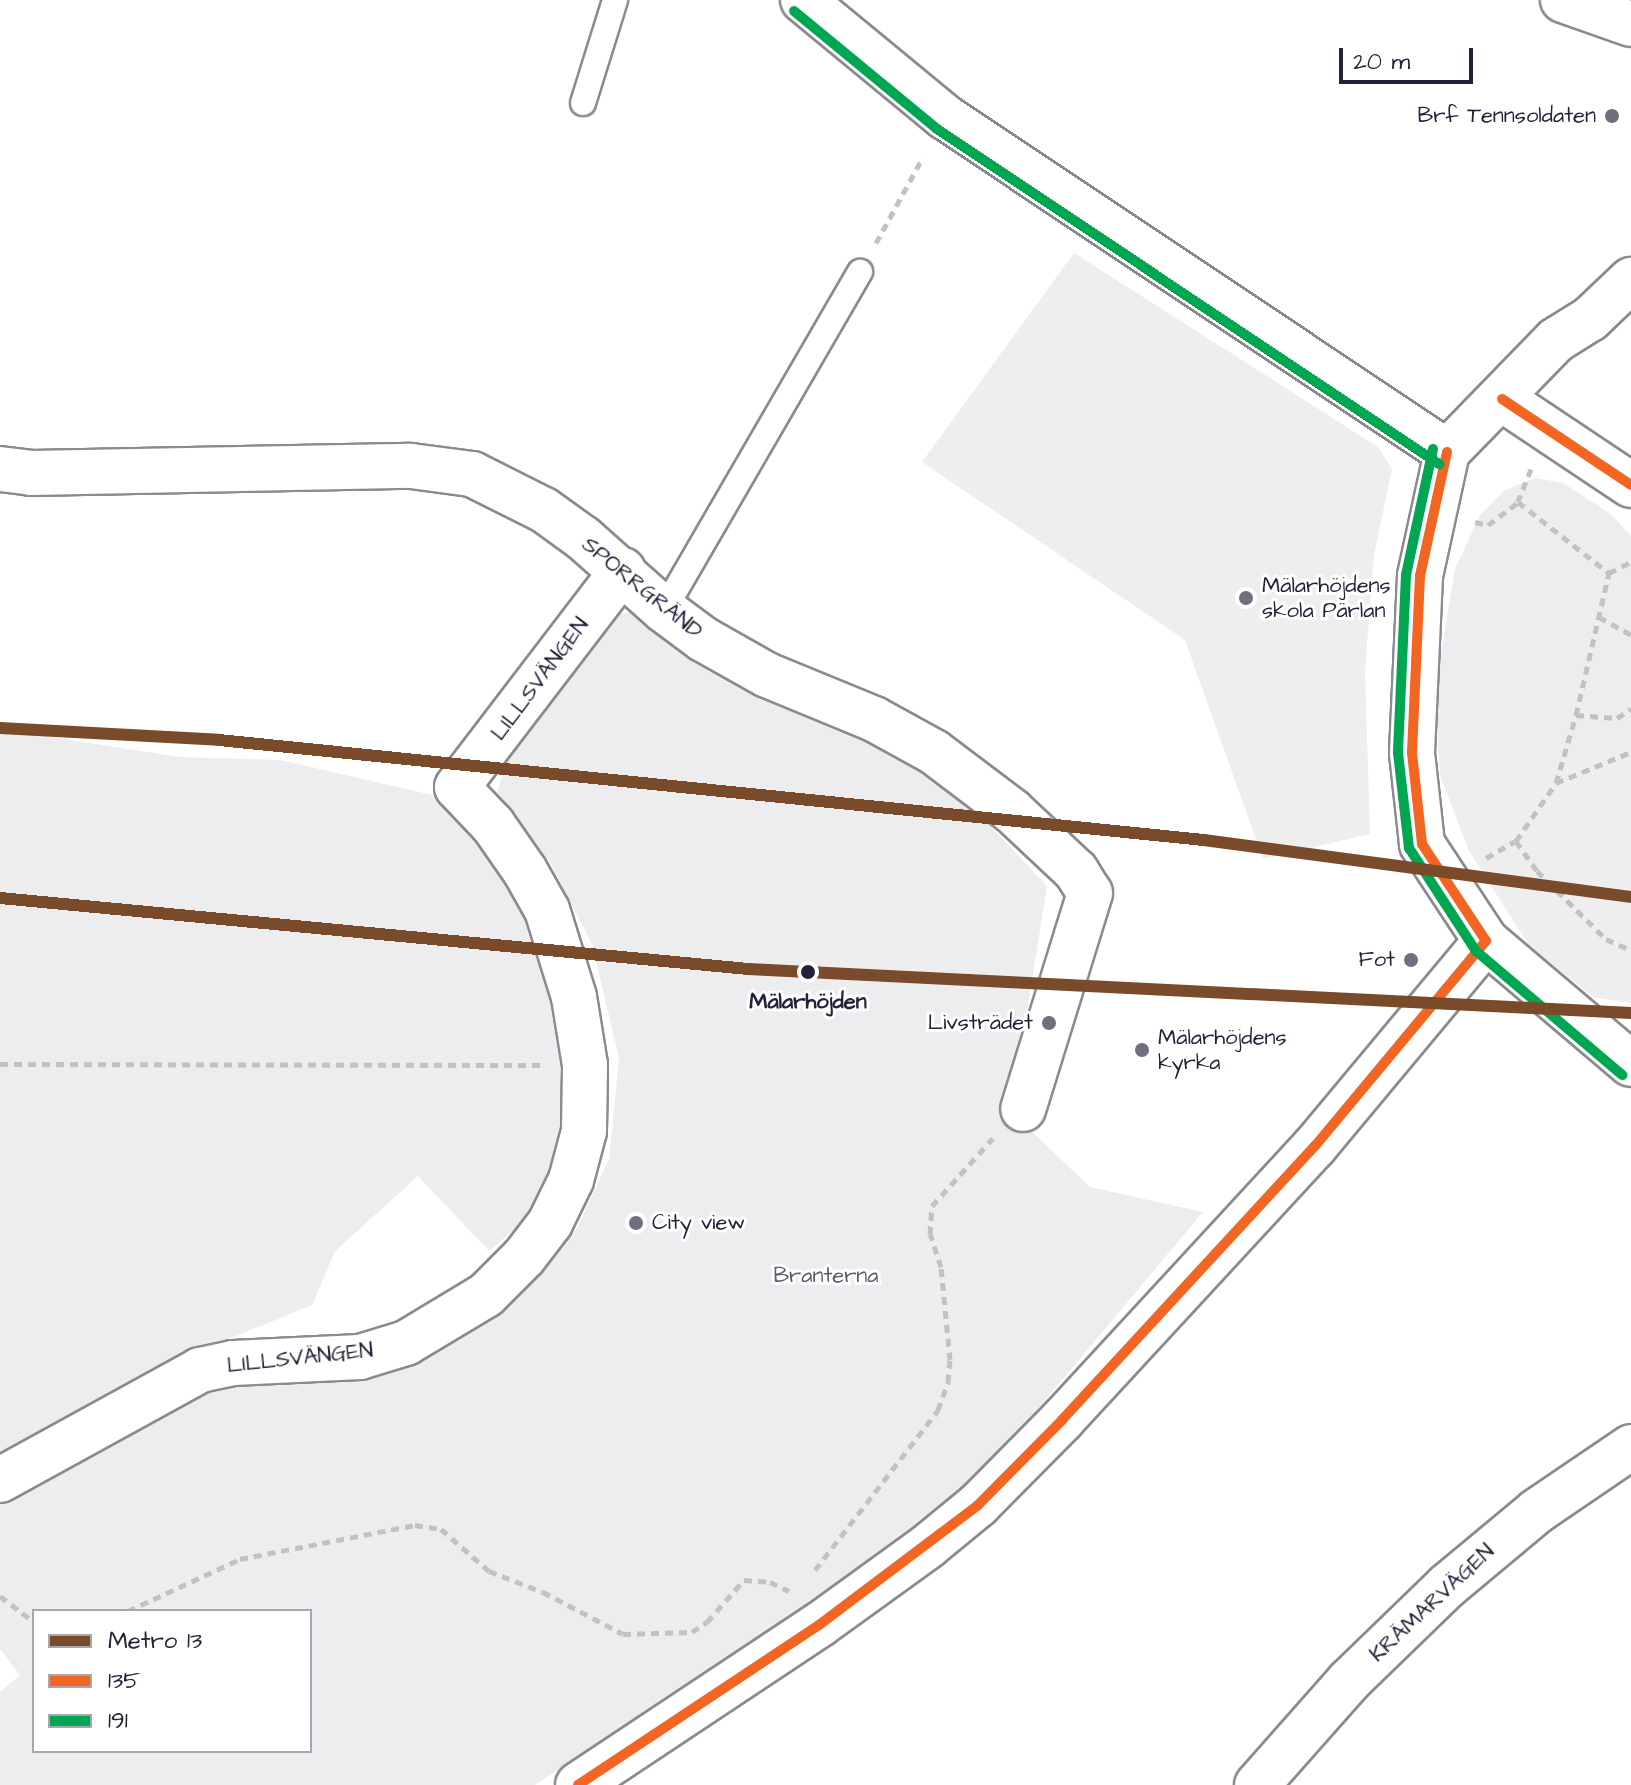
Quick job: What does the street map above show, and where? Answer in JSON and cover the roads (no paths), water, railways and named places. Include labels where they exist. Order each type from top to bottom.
[{"type":"street","points":[[803,0],[945,117],[1447,452]]},
{"type":"street","points":[[1563,0],[1631,24]]},
{"type":"street","points":[[1631,280],[1590,319],[1556,340],[1502,399],[1447,452],[1420,576],[1412,753],[1422,844],[1486,941],[1631,1064]]},
{"type":"street","points":[[1502,399],[1631,485]]},
{"type":"street","name":"SPORRGRÄND","points":[[0,469],[31,473],[411,466],[472,474],[544,510],[623,570],[664,610],[703,639],[767,675],[874,719],[934,752],[1012,811],[1076,871],[1090,893],[1023,1109]]},
{"type":"street","name":"LILLSVÄNGEN","points":[[0,1480],[200,1370],[233,1363],[360,1357],[406,1343],[486,1295],[524,1257],[550,1223],[571,1180],[584,1131],[585,1065],[574,997],[547,910],[493,825],[457,787],[623,570]]},
{"type":"street","points":[[578,1785],[819,1625],[928,1546],[978,1505],[1062,1420],[1315,1146],[1486,941]]},
{"type":"street","name":"KRÄMARVÄGEN","points":[[1257,1785],[1349,1681],[1447,1586],[1537,1511],[1631,1447]]},
{"type":"lane","points":[[583,103],[615,0]]},
{"type":"lane","points":[[664,610],[860,272]]},
{"type":"metro line","name":"13","points":[[0,728],[219,740],[1204,840],[1631,897]]},
{"type":"metro line","name":"13","points":[[0,898],[748,969],[1631,1013]]},
{"type":"place","name":"Brf Tennsoldaten","points":[[1612,116]]},
{"type":"place","name":"Mälarhöjdens skola Pärlan","points":[[1246,598]]},
{"type":"place","name":"Fot","points":[[1411,960]]},
{"type":"place","name":"Mälarhöjden","points":[[808,972]]},
{"type":"place","name":"Livsträdet","points":[[1049,1023]]},
{"type":"place","name":"Mälarhöjdens kyrka","points":[[1142,1050]]},
{"type":"place","name":"City view","points":[[636,1223]]},
{"type":"park label","name":"Branterna","points":[[826,1276]]}]
